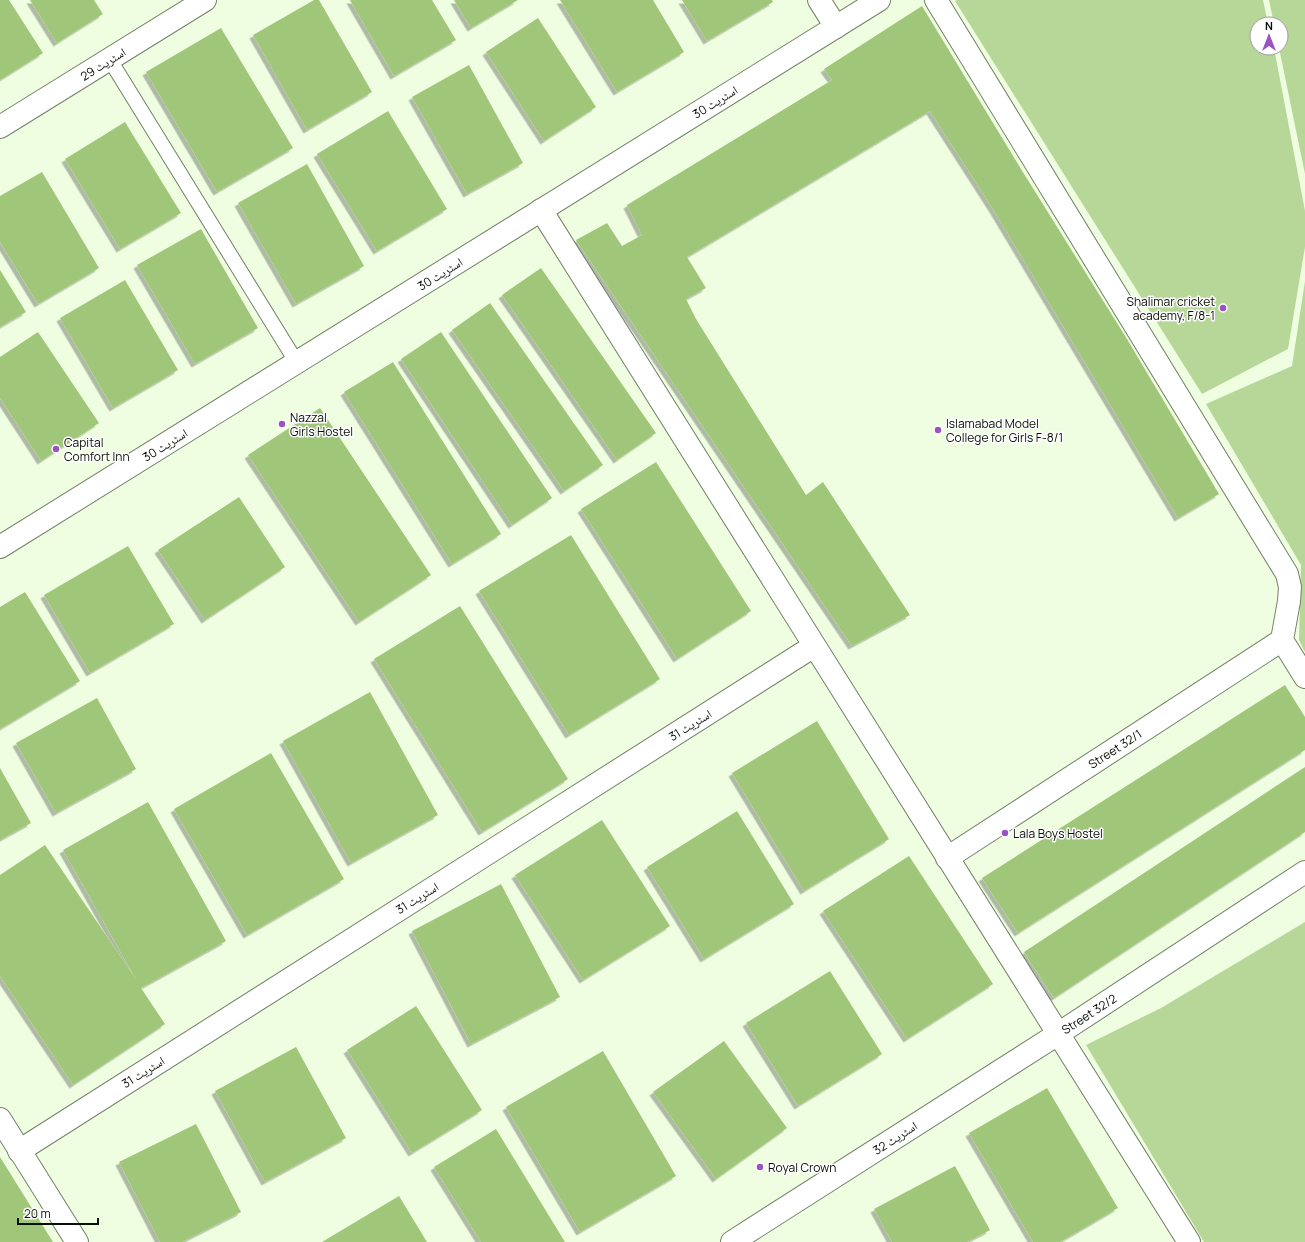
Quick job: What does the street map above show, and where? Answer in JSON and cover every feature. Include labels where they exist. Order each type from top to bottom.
[{"type":"street","name":"اسٹریٹ 29","points":[[0,127],[205,0]]},
{"type":"street","points":[[819,0],[836,27]]},
{"type":"street","name":"اسٹریٹ 30","points":[[0,547],[298,363],[879,0]]},
{"type":"street","points":[[936,0],[1287,574],[1290,587],[1290,601],[1282,640],[1305,677]]},
{"type":"street","points":[[541,210],[1058,1034]]},
{"type":"street","name":"Street 32/1","points":[[947,858],[1282,640]]},
{"type":"street","name":"اسٹریٹ 31","points":[[19,1150],[814,646]]},
{"type":"street","name":"Street 32/2","points":[[1189,1242],[1058,1034],[1305,872]]},
{"type":"street","name":"اسٹریٹ 32","points":[[732,1242],[1058,1034]]},
{"type":"street","points":[[0,1119],[77,1242]]},
{"type":"lane","points":[[110,60],[298,363]]},
{"type":"green space","points":[[1263,0],[1266,16],[1249,16],[1249,56],[1276,56],[1305,211],[1305,247],[1288,349],[1202,394],[955,1]]},
{"type":"green space","points":[[1269,0],[1305,0],[1305,174],[1281,56],[1289,56],[1289,16],[1272,16]]},
{"type":"green space","points":[[1305,281],[1305,652],[1299,640],[1301,565],[1206,404],[1292,366]]},
{"type":"green space","points":[[1305,922],[1305,1242],[1204,1242],[1086,1045],[1161,1008]]},
{"type":"building","points":[[0,0],[9,0],[43,53],[0,80]]},
{"type":"building","points":[[30,0],[94,0],[103,14],[57,43]]},
{"type":"building","points":[[314,0],[319,0],[372,92],[307,130],[253,35]]},
{"type":"building","points":[[350,0],[432,0],[456,40],[394,76]]},
{"type":"building","points":[[454,0],[518,0],[471,28]]},
{"type":"building","points":[[560,0],[653,0],[684,52],[617,92]]},
{"type":"building","points":[[682,0],[772,0],[773,2],[707,41]]},
{"type":"building","points":[[922,6],[1127,339],[1219,494],[1178,518],[993,209],[930,111],[687,257],[706,288],[686,299],[696,319],[806,495],[823,482],[910,615],[852,646],[576,240],[607,223],[622,246],[642,235],[627,205],[832,80],[824,69]]},
{"type":"building","points":[[538,18],[596,107],[544,141],[486,52]]},
{"type":"building","points":[[221,28],[293,148],[217,192],[146,72]]},
{"type":"building","points":[[469,65],[523,163],[467,194],[412,97]]},
{"type":"building","points":[[388,111],[447,209],[377,251],[317,154]]},
{"type":"building","points":[[125,122],[181,213],[120,249],[65,159]]},
{"type":"building","points":[[307,164],[364,266],[296,304],[238,203]]},
{"type":"building","points":[[42,172],[99,268],[38,304],[0,242],[0,196]]},
{"type":"building","points":[[201,229],[258,328],[195,364],[137,265]]},
{"type":"building","points":[[541,268],[656,433],[617,460],[502,295]]},
{"type":"building","points":[[0,270],[26,312],[0,327]]},
{"type":"building","points":[[125,280],[178,370],[113,408],[60,318]]},
{"type":"building","points":[[490,303],[603,465],[564,491],[452,330]]},
{"type":"building","points":[[38,332],[99,423],[41,461],[0,398],[0,357]]},
{"type":"building","points":[[441,332],[552,498],[512,525],[401,359]]},
{"type":"building","points":[[393,362],[501,534],[452,564],[344,392]]},
{"type":"building","points":[[320,408],[431,575],[359,622],[248,455]]},
{"type":"building","points":[[656,462],[751,611],[677,659],[581,509]]},
{"type":"building","points":[[239,497],[285,567],[205,620],[158,550]]},
{"type":"building","points":[[571,535],[660,679],[569,735],[479,591]]},
{"type":"building","points":[[128,546],[174,624],[90,673],[44,595]]},
{"type":"building","points":[[25,592],[80,681],[0,729],[0,607]]},
{"type":"building","points":[[460,606],[568,779],[482,832],[374,659]]},
{"type":"building","points":[[1285,685],[1305,717],[1305,750],[1018,933],[982,878]]},
{"type":"building","points":[[370,692],[438,815],[351,863],[283,741]]},
{"type":"building","points":[[97,698],[136,769],[56,813],[16,743]]},
{"type":"building","points":[[817,721],[889,839],[804,891],[732,773]]},
{"type":"building","points":[[271,753],[344,879],[247,935],[174,809]]},
{"type":"building","points":[[1305,767],[1305,832],[1054,998],[1024,952]]},
{"type":"building","points":[[0,768],[31,823],[0,840]]},
{"type":"building","points":[[148,802],[226,941],[141,988],[165,1024],[73,1085],[0,976],[0,875],[45,845],[137,981],[63,850]]},
{"type":"building","points":[[737,811],[794,904],[704,959],[647,867]]},
{"type":"building","points":[[602,820],[670,926],[583,980],[515,875]]},
{"type":"building","points":[[909,856],[993,984],[907,1039],[823,911]]},
{"type":"building","points":[[501,884],[560,997],[471,1044],[412,931]]},
{"type":"building","points":[[830,971],[882,1054],[798,1106],[746,1023]]},
{"type":"building","points":[[416,1006],[482,1110],[412,1153],[347,1050]]},
{"type":"building","points":[[724,1041],[787,1128],[716,1179],[653,1092]]},
{"type":"building","points":[[296,1047],[346,1138],[265,1182],[215,1091]]},
{"type":"building","points":[[603,1051],[676,1176],[580,1232],[506,1107]]},
{"type":"building","points":[[1047,1088],[1118,1208],[1060,1242],[1033,1242],[969,1133]]},
{"type":"building","points":[[196,1124],[241,1212],[182,1242],[160,1242],[119,1162]]},
{"type":"building","points":[[496,1129],[565,1242],[481,1242],[434,1167]]},
{"type":"building","points":[[0,1157],[53,1242],[0,1242]]},
{"type":"building","points":[[955,1166],[990,1230],[967,1242],[892,1242],[874,1209]]},
{"type":"building","points":[[399,1196],[427,1242],[322,1242]]},
{"type":"place","name":"Shalimar cricket academy, F/8-1","points":[[1223,308]]},
{"type":"place","name":"Nazzal Girls Hostel","points":[[282,424]]},
{"type":"place","name":"Islamabad Model College for Girls F-8/1","points":[[938,430]]},
{"type":"place","name":"Capital Comfort Inn","points":[[56,449]]},
{"type":"place","name":"Lala Boys Hostel","points":[[1005,833]]},
{"type":"place","name":"Royal Crown","points":[[760,1167]]}]
